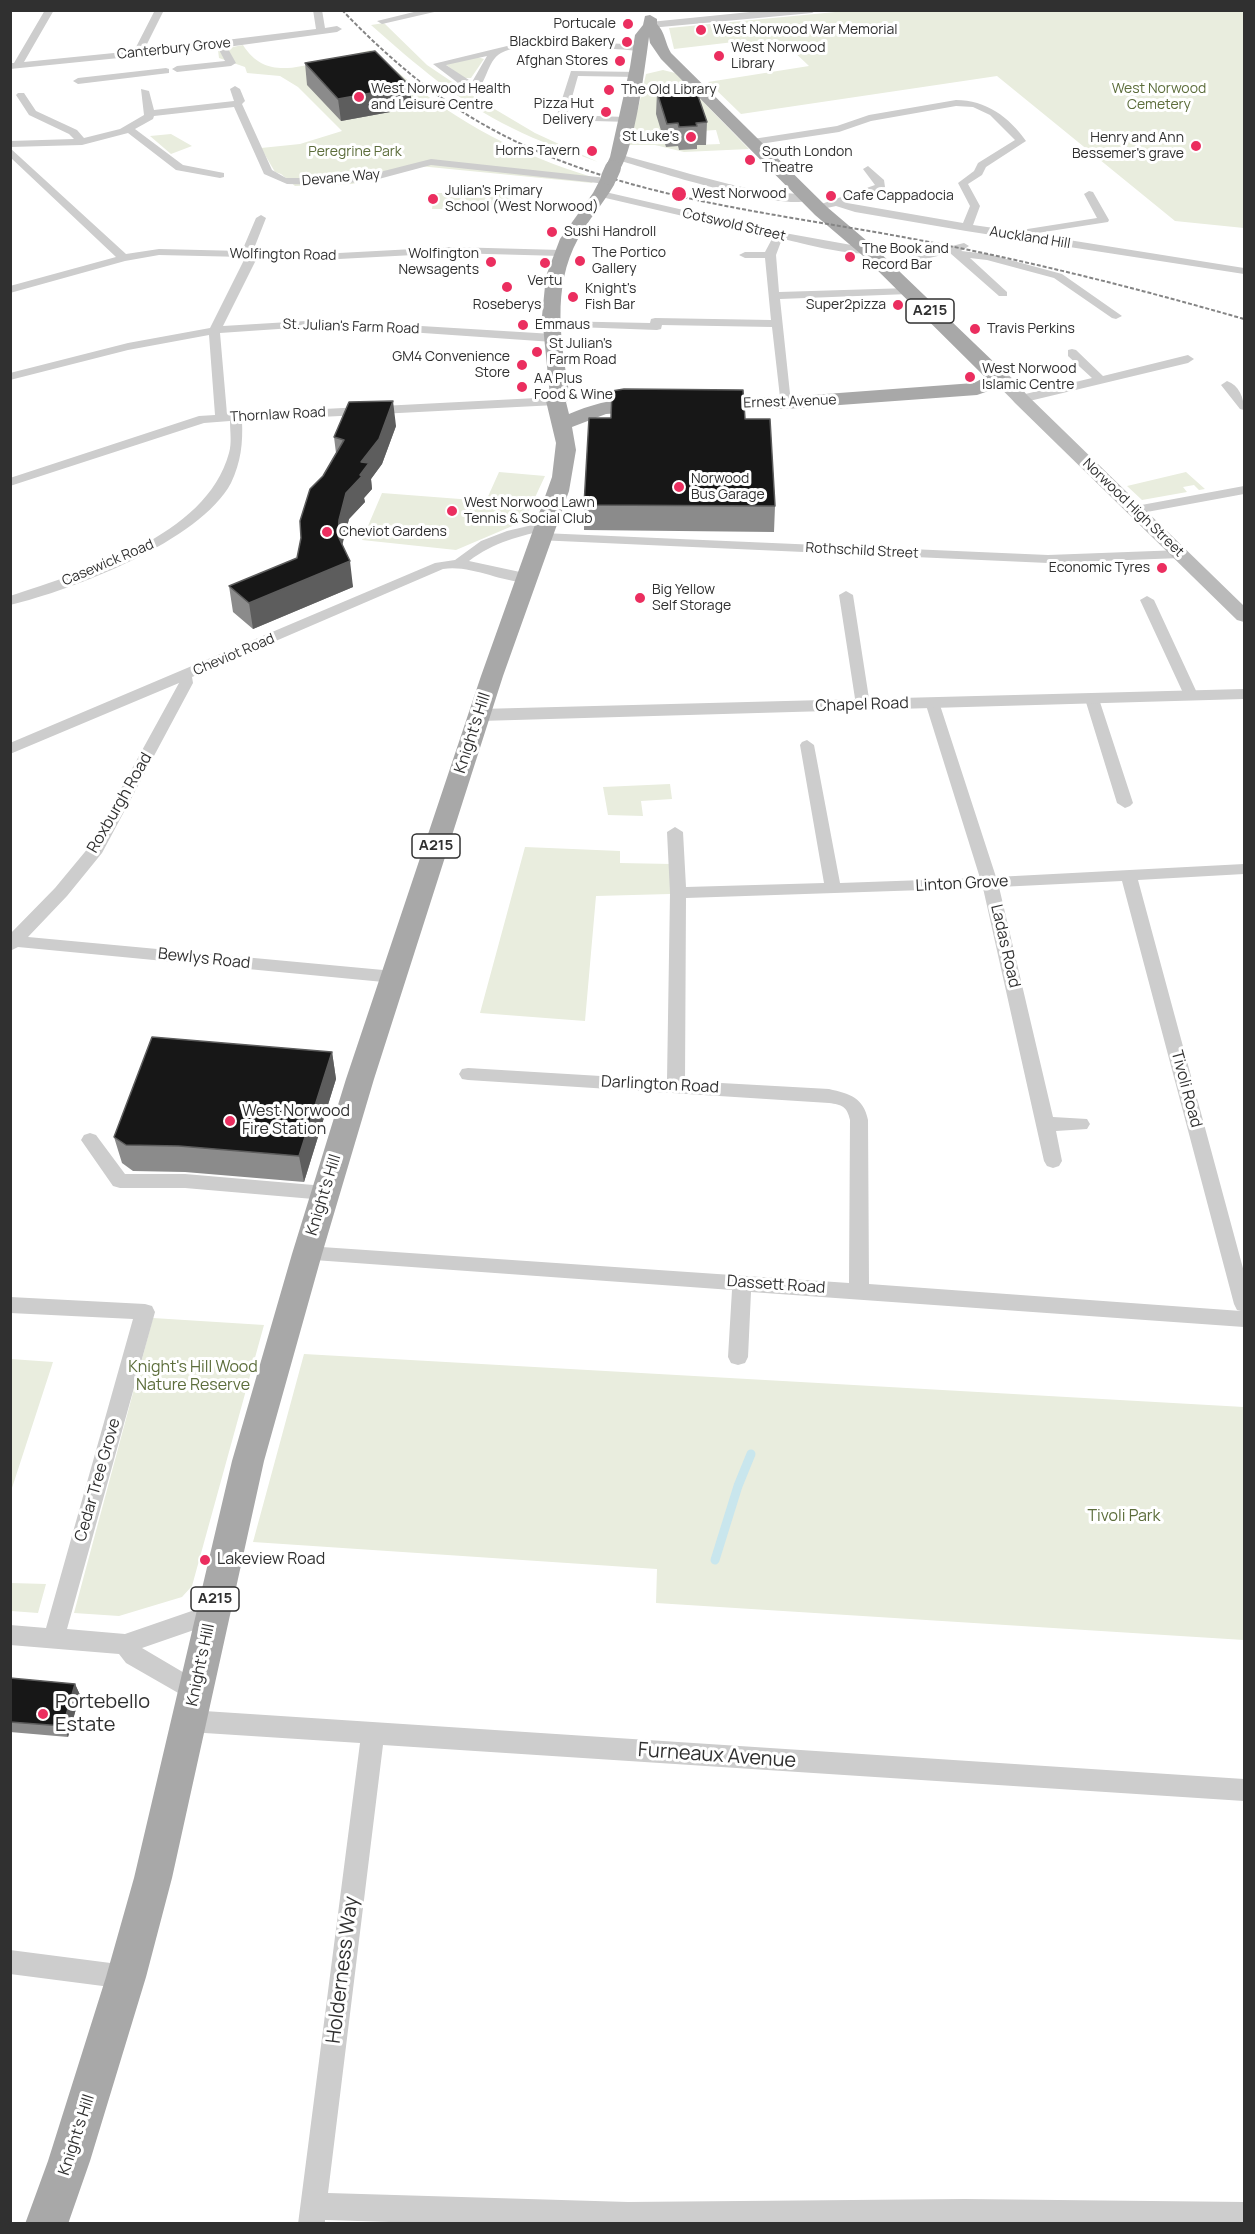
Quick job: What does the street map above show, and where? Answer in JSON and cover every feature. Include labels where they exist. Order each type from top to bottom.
[{"type":"main road","name":"A215","points":[[641,48],[644,31],[650,17]]},
{"type":"main road","name":"A215","points":[[650,17],[660,50],[813,202],[884,266],[992,371]]},
{"type":"main road","name":"Knight's Hill","points":[[46,2223],[69,2161],[126,1977],[153,1878],[248,1461],[325,1193],[480,715],[529,578],[565,465],[564,424],[558,416],[552,283],[561,253],[609,175],[626,120],[641,48]]},
{"type":"main road","points":[[638,71],[663,64],[675,65]]},
{"type":"main road","points":[[977,389],[993,383],[995,377],[992,371]]},
{"type":"main road","name":"Norwood High Street","points":[[992,371],[1010,384],[1021,399],[1245,616]]},
{"type":"main road","name":"Norwood High Street","points":[[977,389],[1003,390],[1021,399]]},
{"type":"main road","name":"Ernest Avenue","points":[[558,399],[603,408],[678,404],[785,403],[977,389]]},
{"type":"main road","name":"Ernest Avenue","points":[[564,424],[578,415],[603,408]]},
{"type":"street","points":[[14,65],[50,10]]},
{"type":"street","points":[[138,52],[160,10]]},
{"type":"street","points":[[317,10],[321,31]]},
{"type":"street","points":[[382,21],[439,10]]},
{"type":"street","points":[[650,17],[812,10]]},
{"type":"street","name":"Canterbury Grove","points":[[14,65],[221,45],[337,28]]},
{"type":"street","points":[[496,52],[472,88],[438,64],[536,42],[641,48]]},
{"type":"street","points":[[78,81],[231,63],[221,45]]},
{"type":"street","points":[[626,120],[561,118],[574,73],[638,71]]},
{"type":"street","points":[[150,113],[237,104],[240,101],[235,89]]},
{"type":"street","points":[[10,144],[82,142],[129,129],[149,117],[144,91]]},
{"type":"street","points":[[21,95],[32,113],[72,132],[82,142]]},
{"type":"street","points":[[753,142],[839,129],[869,118],[956,103],[987,109],[1021,141],[982,165],[978,173],[963,183],[975,206],[966,228]]},
{"type":"street","name":"Devane Way","points":[[237,104],[268,172],[284,180],[333,181],[374,177],[424,162],[438,161],[461,167],[609,175]]},
{"type":"street","points":[[129,129],[180,168],[220,175]]},
{"type":"street","points":[[10,151],[124,258]]},
{"type":"street","points":[[837,203],[880,187],[880,182],[868,170]]},
{"type":"street","name":"Auckland Hill","points":[[609,175],[718,186],[780,198],[837,203],[855,209],[1012,236],[1245,271]]},
{"type":"street","name":"Cotswold Street","points":[[609,175],[779,236],[868,251]]},
{"type":"street","points":[[1012,236],[1031,229],[1104,220],[1089,194]]},
{"type":"street","points":[[221,417],[214,331],[250,260],[247,254],[261,218]]},
{"type":"street","points":[[884,266],[956,252],[996,233]]},
{"type":"street","points":[[779,236],[770,255],[776,296],[785,403]]},
{"type":"street","name":"Wolfington Road","points":[[10,290],[124,258],[159,252],[342,256],[473,249],[561,253]]},
{"type":"street","points":[[956,252],[1003,294]]},
{"type":"street","points":[[956,252],[988,257],[1059,276],[1116,316]]},
{"type":"street","points":[[745,255],[770,255]]},
{"type":"street","points":[[776,296],[909,291]]},
{"type":"street","name":"St. Julian's Farm Road","points":[[10,378],[104,352],[214,331],[308,323],[553,331],[657,327],[655,321],[778,324]]},
{"type":"street","points":[[1072,353],[1100,379]]},
{"type":"street","points":[[1021,399],[1093,384],[1100,379],[1188,359]]},
{"type":"street","points":[[1227,385],[1245,406]]},
{"type":"street","name":"Thornlaw Road","points":[[10,482],[188,422],[221,417],[558,399]]},
{"type":"street","name":"Casewick Road","points":[[10,601],[132,555],[185,524],[213,496],[230,471],[236,452],[236,417]]},
{"type":"street","points":[[1136,510],[1245,490]]},
{"type":"street","points":[[1231,493],[1245,508]]},
{"type":"street","name":"Cheviot Road","points":[[458,565],[470,552],[528,527],[544,532]]},
{"type":"street","name":"Rothschild Street","points":[[544,532],[1048,559],[1181,554]]},
{"type":"street","name":"Cheviot Road","points":[[10,749],[440,566],[458,565],[508,576],[529,578]]},
{"type":"street","points":[[846,595],[863,705]]},
{"type":"street","points":[[1147,600],[1191,695]]},
{"type":"street","name":"Roxburgh Road","points":[[13,943],[96,849],[186,683],[184,676]]},
{"type":"street","name":"Chapel Road","points":[[480,715],[1245,694]]},
{"type":"street","points":[[1092,699],[1125,803]]},
{"type":"street","name":"Ladas Road","points":[[932,702],[990,883],[1053,1161]]},
{"type":"street","points":[[807,745],[833,889]]},
{"type":"street","points":[[675,832],[678,893],[676,1085]]},
{"type":"street","name":"Linton Grove","points":[[678,893],[990,883],[1245,869]]},
{"type":"street","name":"Tivoli Road","points":[[1128,874],[1208,1177],[1245,1304]]},
{"type":"street","name":"Bewlys Road","points":[[13,943],[394,977]]},
{"type":"street","name":"Darlington Road","points":[[468,1074],[676,1085],[829,1096],[851,1101],[858,1107],[859,1120],[859,1291]]},
{"type":"street","points":[[1046,1124],[1081,1124]]},
{"type":"street","points":[[90,1140],[120,1181],[185,1181],[325,1193]]},
{"type":"street","name":"Dassett Road","points":[[307,1254],[1245,1319]]},
{"type":"street","points":[[738,1357],[742,1283]]},
{"type":"street","name":"Cedar Tree Grove","points":[[10,1305],[145,1312],[54,1638]]},
{"type":"street","points":[[10,1635],[125,1644],[212,1614]]},
{"type":"street","points":[[125,1644],[134,1656],[192,1706]]},
{"type":"street","name":"Furneaux Avenue","points":[[192,1706],[373,1733],[1245,1790]]},
{"type":"street","name":"Holderness Way","points":[[373,1733],[312,2215],[628,2219],[1245,2215]]},
{"type":"street","points":[[10,1962],[126,1977]]},
{"type":"green space","name":"West Norwood Cemetery","points":[[856,10],[1244,11],[1244,228],[1175,221],[997,76],[741,114],[708,82],[809,66],[788,46],[745,52],[734,42],[674,49],[669,28]]},
{"type":"green space","points":[[384,23],[427,65],[476,98],[535,133],[598,162],[522,133],[474,106],[421,68],[371,25]]},
{"type":"green space","name":"Peregrine Park","points":[[243,45],[250,55],[267,66],[277,68],[297,67],[371,50],[421,91],[467,123],[541,159],[595,178],[592,183],[419,166],[352,184],[295,186],[281,174],[275,172],[261,148],[300,144],[342,131],[298,87],[280,76],[247,73],[245,67],[219,58],[218,50]]},
{"type":"green space","points":[[477,57],[484,59],[471,78],[464,78],[445,64]]},
{"type":"green space","points":[[663,70],[675,73],[749,149],[684,152],[655,145],[625,145],[638,109],[646,74]],"holes":[[[716,130],[720,144],[695,145],[679,150],[678,146],[701,131]]]},
{"type":"green space","points":[[171,134],[192,146],[171,154],[150,136]]},
{"type":"green space","points":[[434,193],[511,193],[510,209],[432,209]]},
{"type":"green space","name":"West Norwood Lawn Tennis & Social Club","points":[[499,472],[545,476],[524,521],[456,550],[362,540],[382,493],[486,501]]},
{"type":"green space","points":[[1186,472],[1205,489],[1199,490],[1194,485],[1183,487],[1187,492],[1142,500],[1127,486]]},
{"type":"green space","points":[[670,784],[672,799],[641,801],[643,816],[608,815],[603,787]]},
{"type":"green space","points":[[525,847],[620,851],[620,863],[672,864],[670,894],[596,896],[585,1021],[480,1013]]},
{"type":"green space","name":"Knight's Hill Wood Nature Reserve","points":[[153,1318],[264,1325],[192,1586],[182,1597],[119,1616],[74,1613]]},
{"type":"green space","name":"Tivoli Park","points":[[304,1354],[1244,1407],[1244,1640],[656,1603],[657,1569],[253,1542]]},
{"type":"green space","points":[[10,1359],[53,1362],[11,1491]]},
{"type":"green space","points":[[11,1583],[46,1584],[38,1613],[11,1611]]},
{"type":"building","points":[[375,51],[410,86],[338,99],[305,63]]},
{"type":"building","points":[[696,90],[707,122],[696,123],[697,126],[679,127],[678,123],[667,124],[657,92]]},
{"type":"building","name":"Norwood Bus Garage","points":[[624,389],[743,390],[745,419],[770,419],[775,506],[584,505],[589,418],[611,418],[612,391]]},
{"type":"building","points":[[393,401],[379,439],[361,462],[369,463],[360,475],[362,476],[346,493],[339,520],[338,536],[350,561],[249,603],[229,586],[297,558],[301,538],[300,521],[310,489],[323,476],[344,440],[334,437],[349,402]]},
{"type":"building","name":"West Norwood Fire Station","points":[[152,1037],[332,1052],[299,1156],[179,1146],[126,1145],[114,1137]]},
{"type":"building","name":"Portebello Estate","points":[[10,1678],[75,1684],[63,1726],[10,1722]]},
{"type":"waterway","points":[[715,1560],[738,1486],[751,1454]]},
{"type":"railway","points":[[342,10],[415,78],[477,121],[547,155],[597,174],[699,201],[908,238],[1035,264],[1244,319]]},
{"type":"place","name":"Portucale","points":[[628,24]]},
{"type":"place","name":"West Norwood War Memorial","points":[[701,30]]},
{"type":"place","name":"Blackbird Bakery","points":[[627,42]]},
{"type":"place","name":"West Norwood Library","points":[[719,56]]},
{"type":"place","name":"Afghan Stores","points":[[620,61]]},
{"type":"place","name":"The Old Library","points":[[609,90]]},
{"type":"place","name":"West Norwood Health and Leisure Centre","points":[[359,97]]},
{"type":"place","name":"Pizza Hut Delivery","points":[[606,112]]},
{"type":"place","name":"St Luke's","points":[[691,137]]},
{"type":"place","name":"Henry and Ann Bessemer's grave","points":[[1196,146]]},
{"type":"place","name":"Horns Tavern","points":[[592,151]]},
{"type":"place","name":"South London Theatre","points":[[750,160]]},
{"type":"place","name":"West Norwood","points":[[679,194]]},
{"type":"place","name":"Cafe Cappadocia","points":[[831,196]]},
{"type":"place","name":"Julian's Primary School (West Norwood)","points":[[433,199]]},
{"type":"place","name":"Sushi Handroll","points":[[552,232]]},
{"type":"place","name":"The Book and Record Bar","points":[[850,257]]},
{"type":"place","name":"The Portico Gallery","points":[[580,261]]},
{"type":"place","name":"Wolfington Newsagents","points":[[491,262]]},
{"type":"place","name":"Vertu","points":[[545,263]]},
{"type":"place","name":"Roseberys","points":[[507,287]]},
{"type":"place","name":"Knight's Fish Bar","points":[[573,297]]},
{"type":"place","name":"Super2pizza","points":[[898,305]]},
{"type":"place","name":"Emmaus","points":[[523,325]]},
{"type":"place","name":"Travis Perkins","points":[[975,329]]},
{"type":"place","name":"St Julian's Farm Road","points":[[537,352]]},
{"type":"place","name":"GM4 Convenience Store","points":[[522,365]]},
{"type":"place","name":"West Norwood Islamic Centre","points":[[970,377]]},
{"type":"place","name":"AA Plus Food & Wine","points":[[522,387]]},
{"type":"place","name":"Norwood Bus Garage","points":[[679,487]]},
{"type":"place","name":"West Norwood Lawn Tennis & Social Club","points":[[452,511]]},
{"type":"place","name":"Cheviot Gardens","points":[[327,532]]},
{"type":"place","name":"Economic Tyres","points":[[1162,568]]},
{"type":"place","name":"Big Yellow Self Storage","points":[[640,598]]},
{"type":"place","name":"West Norwood Fire Station","points":[[230,1121]]},
{"type":"place","name":"Lakeview Road","points":[[205,1560]]},
{"type":"place","name":"Portebello Estate","points":[[43,1714]]}]
